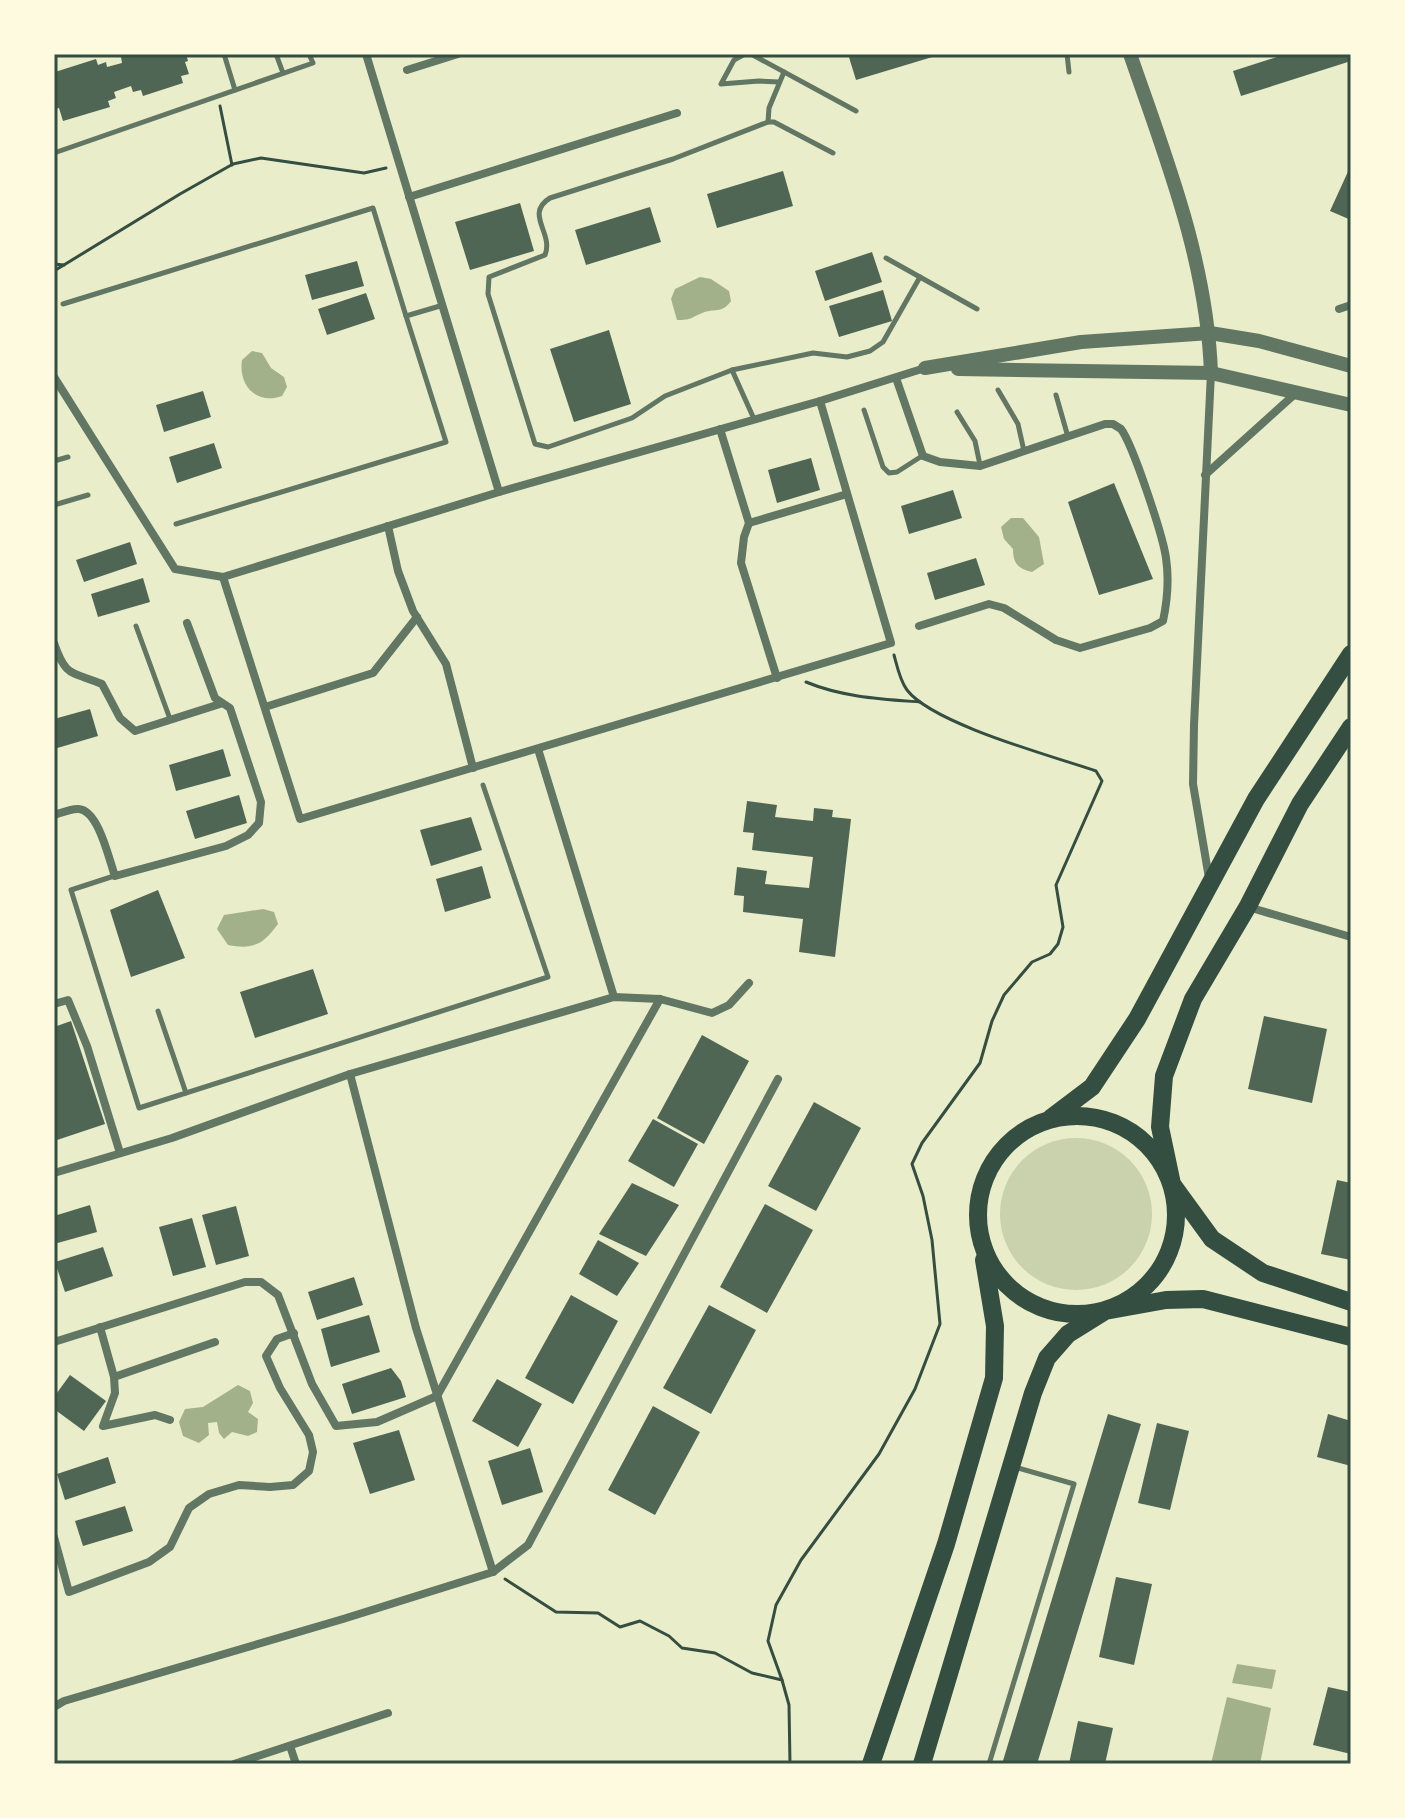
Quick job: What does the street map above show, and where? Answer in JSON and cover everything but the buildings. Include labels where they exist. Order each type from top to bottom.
[{"type":"main road","points":[[871,1764],[946,1544],[994,1378],[995,1326],[977,1215],[982,1183],[997,1155],[1020,1133],[1049,1120],[1092,1087],[1137,1019],[1256,799],[1351,654]]},
{"type":"main road","points":[[922,1764],[1033,1393],[1047,1358],[1068,1334],[1134,1297],[1157,1275],[1172,1247],[1177,1216],[1160,1127],[1164,1076],[1193,999],[1248,906],[1300,804],[1351,727]]},
{"type":"main road","points":[[1049,1120],[1079,1115],[1110,1121],[1137,1135],[1158,1157],[1172,1184],[1212,1239],[1263,1273],[1351,1302]]},
{"type":"main road","points":[[982,1246],[996,1273],[1017,1295],[1044,1309],[1075,1315],[1166,1300],[1203,1299],[1351,1337]]},
{"type":"street","points":[[366,54],[440,306],[499,492]]},
{"type":"street","points":[[407,70],[457,54]]},
{"type":"street","points":[[1130,54],[1187,221],[1210,333],[1211,373],[1193,784],[1210,881]]},
{"type":"street","points":[[409,197],[677,113]]},
{"type":"street","points":[[1339,309],[1351,305]]},
{"type":"street","points":[[54,377],[175,569],[223,577],[499,492],[925,368],[1081,342],[1210,333],[1259,341],[1351,366]]},
{"type":"street","points":[[925,368],[1211,373],[1351,405]]},
{"type":"street","points":[[896,378],[923,456],[959,465],[980,466],[1105,424],[1113,424],[1124,431],[1166,558],[1163,621],[1150,628],[1080,648],[1056,640],[1004,608],[989,604],[919,626]]},
{"type":"street","points":[[1205,476],[1298,391]]},
{"type":"street","points":[[223,577],[300,819],[538,749],[891,643],[820,401]]},
{"type":"street","points":[[720,429],[749,523],[741,563],[777,678]]},
{"type":"street","points":[[749,523],[847,494]]},
{"type":"street","points":[[388,526],[398,571],[417,617],[446,664],[473,768]]},
{"type":"street","points":[[265,707],[373,673],[417,617]]},
{"type":"street","points":[[54,815],[79,809],[89,812],[96,822],[115,876],[226,846],[248,835],[259,823],[261,802],[230,708],[215,698],[187,623]]},
{"type":"street","points":[[54,643],[69,673],[102,684],[120,718],[135,731],[220,704]]},
{"type":"street","points":[[538,749],[614,997]]},
{"type":"street","points":[[1248,906],[1351,937]]},
{"type":"street","points":[[54,1173],[172,1138],[350,1074],[614,997],[660,999],[712,1013],[729,1005],[749,983]]},
{"type":"street","points":[[54,1342],[245,1282],[261,1282],[278,1295],[312,1384],[336,1426],[377,1422],[437,1396],[660,999]]},
{"type":"street","points":[[54,1004],[68,1000],[87,1046],[120,1153]]},
{"type":"street","points":[[350,1074],[416,1328],[493,1572]]},
{"type":"street","points":[[54,1707],[64,1701],[493,1572],[528,1545],[778,1079]]},
{"type":"street","points":[[100,1327],[114,1377],[115,1393],[103,1426],[155,1415],[170,1420]]},
{"type":"street","points":[[54,1537],[69,1592],[149,1562],[170,1547],[189,1508],[209,1494],[239,1485],[293,1485],[309,1471],[313,1452],[309,1435],[280,1388],[266,1356],[277,1339],[294,1333]]},
{"type":"street","points":[[114,1377],[215,1342]]},
{"type":"street","points":[[234,1764],[388,1713]]},
{"type":"street","points":[[290,1746],[296,1764]]},
{"type":"lane","points":[[224,54],[235,90]]},
{"type":"lane","points":[[276,54],[283,73]]},
{"type":"lane","points":[[54,153],[313,63],[309,54]]},
{"type":"lane","points":[[779,82],[721,84],[734,60],[748,54],[856,111]]},
{"type":"lane","points":[[1067,54],[1069,72]]},
{"type":"lane","points":[[768,122],[769,108],[784,72]]},
{"type":"lane","points":[[833,153],[774,122],[768,122],[673,159],[541,203],[538,211],[548,248],[545,255],[489,277],[488,282],[488,294],[535,444],[548,447],[632,418],[665,396],[732,370],[813,353],[847,357],[870,351],[883,342],[920,277]]},
{"type":"lane","points":[[63,304],[373,208],[446,442],[176,524]]},
{"type":"lane","points":[[886,258],[977,309]]},
{"type":"lane","points":[[406,316],[440,306]]},
{"type":"lane","points":[[732,370],[754,420]]},
{"type":"lane","points":[[998,390],[1018,424],[1024,452]]},
{"type":"lane","points":[[1056,395],[1068,437]]},
{"type":"lane","points":[[864,410],[883,467],[889,473],[897,472],[923,456]]},
{"type":"lane","points":[[957,412],[975,441],[980,466]]},
{"type":"lane","points":[[54,461],[68,457]]},
{"type":"lane","points":[[54,505],[88,495]]},
{"type":"lane","points":[[136,626],[170,720]]},
{"type":"lane","points":[[115,876],[71,890],[139,1108],[548,977],[483,785]]},
{"type":"lane","points":[[158,1011],[186,1093]]},
{"type":"lane","points":[[989,1764],[1074,1484],[1012,1466]]},
{"type":"path","points":[[218,96],[232,165]]},
{"type":"path","points":[[54,271],[232,165],[261,158],[364,173],[400,166]]},
{"type":"path","points":[[54,264],[64,265]]},
{"type":"path","points":[[790,1764],[789,1705],[768,1641],[776,1605],[801,1560],[879,1454],[915,1389],[940,1324],[932,1240],[923,1196],[912,1164],[922,1143],[980,1063],[992,1021],[1004,995],[1032,962],[1050,954],[1058,944],[1063,927],[1056,885],[1102,781],[1096,771],[966,726],[920,702],[906,688],[891,643]]},
{"type":"path","points":[[777,678],[803,681],[826,690],[871,698],[920,702]]},
{"type":"path","points":[[493,1572],[556,1612],[598,1613],[620,1627],[640,1621],[669,1636],[682,1648],[715,1653],[752,1673],[782,1680]]},
{"type":"shaded area","points":[[700,277],[711,279],[729,291],[731,301],[721,309],[677,320],[671,299],[675,289]]},
{"type":"shaded area","points":[[252,351],[262,353],[271,368],[284,377],[287,387],[282,396],[265,398],[246,385],[242,360]]},
{"type":"shaded area","points":[[1011,518],[1023,518],[1039,537],[1044,564],[1032,572],[1017,565],[1013,549],[1004,539],[1001,527]]},
{"type":"shaded area","points":[[263,909],[274,912],[278,924],[268,936],[251,946],[228,945],[217,929],[224,915]]},
{"type":"shaded area","points":[[1076,1138],[1105,1144],[1130,1160],[1146,1185],[1152,1214],[1146,1243],[1130,1268],[1105,1284],[1076,1290],[1047,1284],[1022,1268],[1006,1243],[1000,1214],[1006,1185],[1022,1160],[1047,1144]]},
{"type":"shaded area","points":[[238,1385],[250,1391],[253,1403],[248,1412],[258,1419],[257,1432],[248,1436],[232,1432],[224,1439],[217,1422],[208,1423],[209,1435],[199,1443],[183,1436],[179,1422],[185,1409],[203,1407]]},
{"type":"shaded area","points":[[1237,1664],[1276,1670],[1272,1689],[1232,1683]]},
{"type":"shaded area","points":[[1227,1697],[1271,1708],[1260,1764],[1211,1764]]}]
